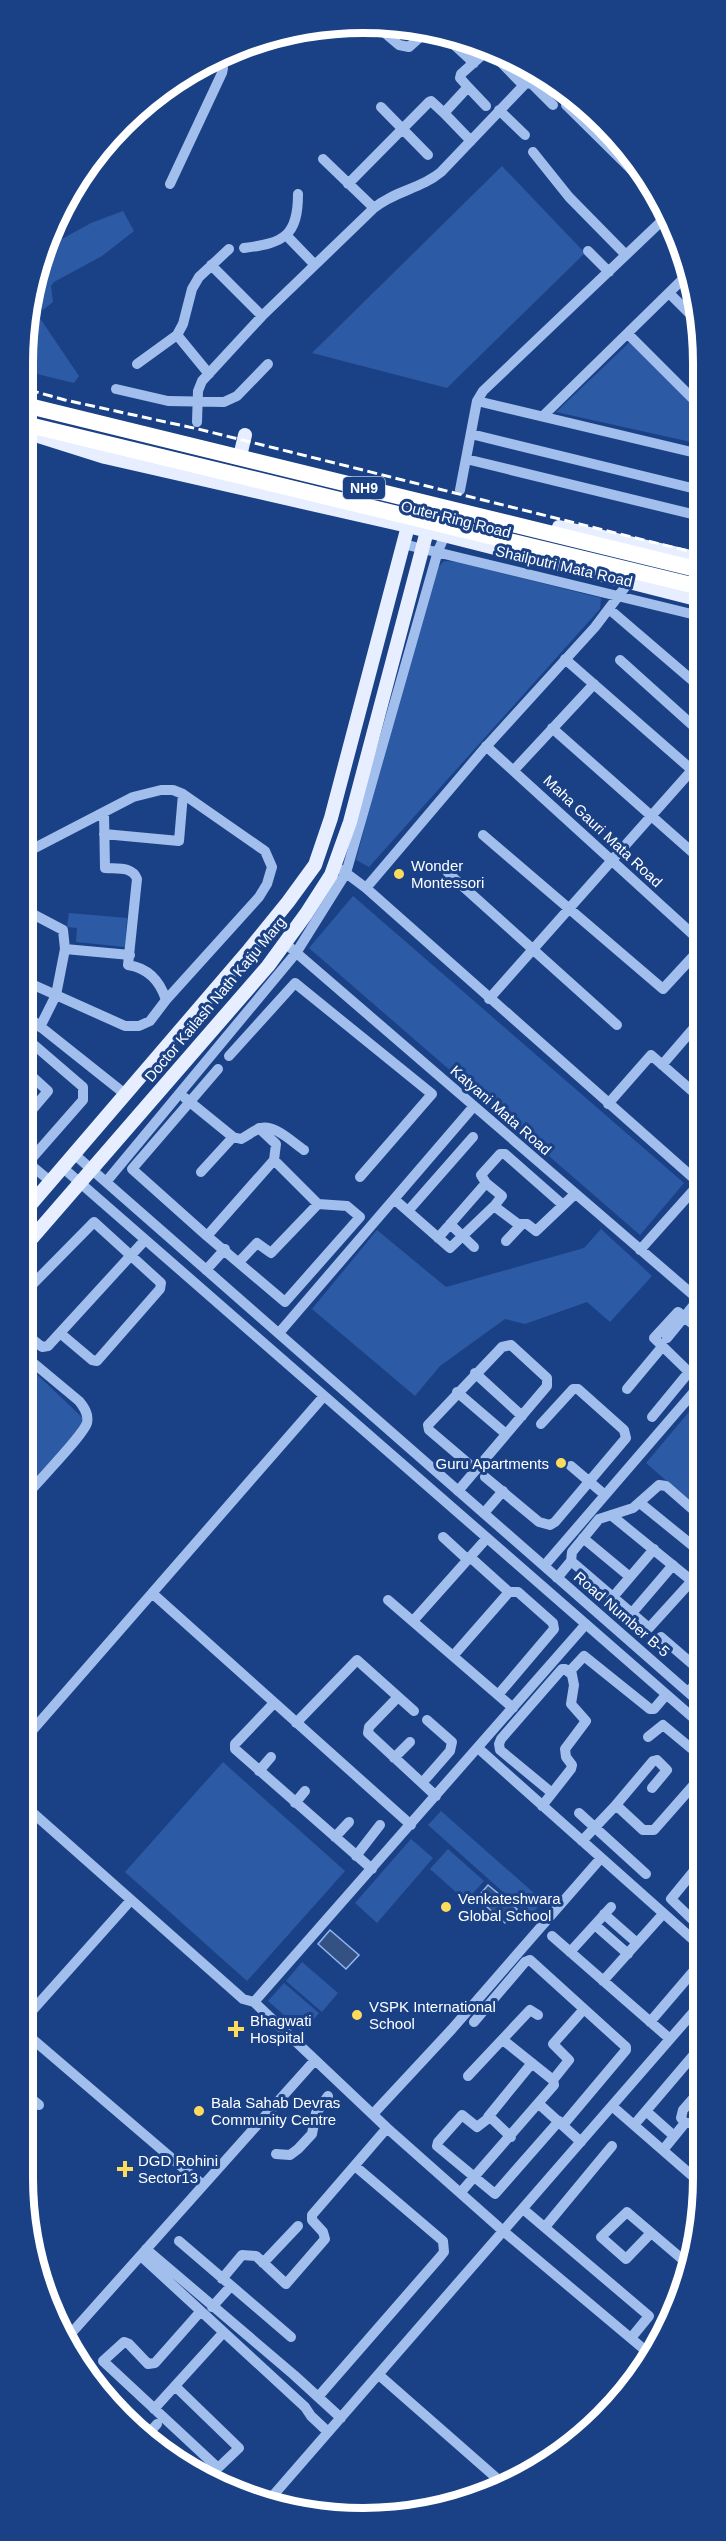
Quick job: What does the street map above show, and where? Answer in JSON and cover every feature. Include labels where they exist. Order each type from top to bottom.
[{"type":"highway","name":"Outer Ring Road","points":[[33,405],[693,568]]},
{"type":"highway","name":"Outer Ring Road","points":[[33,426],[693,585]]},
{"type":"main road","name":"Outer Ring Road","points":[[33,405],[693,557]]},
{"type":"main road","name":"Outer Ring Road","points":[[33,435],[105,458],[408,526],[693,598]]},
{"type":"main road","points":[[241,452],[245,435]]},
{"type":"main road","points":[[214,482],[222,447]]},
{"type":"main road","name":"Doctor Kailash Nath Katju Marg","points":[[33,1202],[249,950],[315,865],[331,818],[408,526]]},
{"type":"main road","name":"Doctor Kailash Nath Katju Marg","points":[[33,1237],[268,966],[331,875],[341,869],[350,822],[427,531]]},
{"type":"main road","points":[[608,576],[618,541]]},
{"type":"main road","points":[[349,750],[368,756]]},
{"type":"street","points":[[386,34],[399,45],[409,47],[419,38]]},
{"type":"street","points":[[456,47],[474,63]]},
{"type":"street","points":[[482,56],[460,76],[486,106]]},
{"type":"street","points":[[502,64],[523,86]]},
{"type":"street","points":[[170,184],[222,73],[224,68],[222,65]]},
{"type":"street","points":[[197,422],[202,381],[262,316],[374,208],[384,200],[430,182],[526,83],[532,84],[553,105]]},
{"type":"street","points":[[444,113],[468,87]]},
{"type":"street","points":[[348,184],[431,101],[471,141]]},
{"type":"street","points":[[566,105],[628,166]]},
{"type":"street","points":[[381,107],[428,155]]},
{"type":"street","points":[[500,110],[525,135]]},
{"type":"street","points":[[533,152],[569,197],[626,255]]},
{"type":"street","points":[[323,159],[374,208]]},
{"type":"street","points":[[244,248],[274,243],[286,235],[296,221],[298,194]]},
{"type":"street","points":[[460,490],[477,401],[483,391],[661,222]]},
{"type":"street","points":[[286,235],[315,265]]},
{"type":"street","points":[[138,364],[177,335],[183,324],[192,289],[199,277],[229,249]]},
{"type":"street","points":[[588,251],[609,272]]},
{"type":"street","points":[[212,265],[262,316]]},
{"type":"street","points":[[544,415],[682,280]]},
{"type":"street","points":[[669,293],[689,313]]},
{"type":"street","points":[[628,334],[693,399]]},
{"type":"street","points":[[177,335],[209,374]]},
{"type":"street","points":[[116,389],[168,401],[231,400],[268,363]]},
{"type":"street","points":[[477,401],[544,415],[693,452]]},
{"type":"street","points":[[471,434],[693,488]]},
{"type":"street","points":[[466,459],[693,514]]},
{"type":"street","points":[[106,1182],[296,953],[341,869],[438,551],[445,535]]},
{"type":"street","name":"Shailputri Mata Road","points":[[403,544],[693,613]]},
{"type":"street","points":[[366,888],[486,746],[609,609],[629,582]]},
{"type":"street","points":[[675,608],[677,594]]},
{"type":"street","points":[[609,609],[693,681]]},
{"type":"street","points":[[565,658],[693,770]]},
{"type":"street","points":[[620,660],[693,726]]},
{"type":"street","points":[[514,770],[594,684]]},
{"type":"street","points":[[552,728],[693,853]]},
{"type":"street","name":"Maha Gauri Mata Road","points":[[486,746],[693,933]]},
{"type":"street","points":[[489,999],[652,815],[693,776]]},
{"type":"street","points":[[33,849],[133,797],[161,790],[173,790],[183,794],[265,851],[272,867],[267,884],[259,897],[166,1000],[150,1021],[139,1026],[125,1026],[33,985]]},
{"type":"street","points":[[104,834],[179,841],[183,794]]},
{"type":"street","points":[[104,813],[105,868],[129,870],[135,873],[137,879],[128,965],[137,966],[151,974],[162,985],[166,1000]]},
{"type":"street","points":[[483,835],[663,989],[693,956]]},
{"type":"street","points":[[341,869],[366,888],[693,1179]]},
{"type":"street","points":[[448,873],[617,1025]]},
{"type":"street","points":[[33,914],[63,930],[65,949],[56,995],[40,1027]]},
{"type":"street","name":"Katyani Mata Road","points":[[285,943],[693,1295]]},
{"type":"street","points":[[65,949],[130,955]]},
{"type":"street","points":[[229,1056],[295,983],[432,1094],[360,1177]]},
{"type":"street","points":[[341,1021],[355,1004]]},
{"type":"street","points":[[33,1021],[125,1094]]},
{"type":"street","points":[[662,1065],[693,1025]]},
{"type":"street","points":[[233,1027],[246,1038]]},
{"type":"street","points":[[33,1044],[83,1088],[85,1093],[83,1100],[33,1156]]},
{"type":"street","points":[[608,1104],[651,1055],[693,1092]]},
{"type":"street","points":[[218,1070],[132,1169],[285,1302],[360,1217],[347,1206],[318,1204],[274,1160]]},
{"type":"street","points":[[33,1077],[48,1091],[33,1109]]},
{"type":"street","points":[[167,1083],[233,1137],[241,1139],[259,1128],[268,1127],[304,1150]]},
{"type":"street","points":[[279,1333],[474,1107]]},
{"type":"street","points":[[207,1236],[274,1160],[276,1144],[259,1128]]},
{"type":"street","points":[[201,1172],[233,1137]]},
{"type":"street","points":[[408,1211],[473,1137]]},
{"type":"street","points":[[394,1199],[450,1248],[495,1205],[501,1196],[486,1183],[481,1175],[503,1153],[563,1205]]},
{"type":"street","name":"Road Number B-5","points":[[74,1154],[693,1696]]},
{"type":"street","points":[[62,1167],[693,1718]]},
{"type":"street","points":[[33,1168],[50,1181]]},
{"type":"street","points":[[438,1238],[486,1183]]},
{"type":"street","points":[[640,1250],[693,1191]]},
{"type":"street","points":[[506,1241],[521,1225],[527,1224],[536,1231],[575,1194]]},
{"type":"street","points":[[239,1262],[257,1243],[271,1253],[318,1204]]},
{"type":"street","points":[[495,1205],[521,1225]]},
{"type":"street","points":[[33,1284],[94,1222],[161,1283],[160,1289],[99,1359],[92,1360],[60,1333]]},
{"type":"street","points":[[450,1224],[474,1247]]},
{"type":"street","points":[[33,1339],[45,1347],[145,1240]]},
{"type":"street","points":[[206,1270],[225,1249]]},
{"type":"street","points":[[627,1389],[693,1307]]},
{"type":"street","points":[[685,1316],[693,1323]]},
{"type":"street","points":[[652,1417],[689,1374],[686,1367],[664,1342]]},
{"type":"street","points":[[458,1491],[481,1473],[506,1434],[547,1386],[549,1380],[514,1347],[506,1345],[457,1392],[429,1422],[428,1428],[481,1473],[503,1491],[539,1522],[550,1525],[555,1522],[625,1443],[627,1433],[581,1390],[575,1388],[541,1424]]},
{"type":"street","points":[[33,1363],[87,1410],[87,1422],[75,1440],[33,1488]]},
{"type":"street","points":[[475,1373],[522,1416]]},
{"type":"street","points":[[457,1392],[506,1434]]},
{"type":"street","points":[[552,1573],[605,1495],[693,1393]]},
{"type":"street","points":[[33,1730],[324,1396]]},
{"type":"street","points":[[571,1466],[605,1495]]},
{"type":"street","points":[[571,1561],[571,1553],[599,1519],[627,1511],[640,1503],[658,1486],[663,1485],[693,1510]]},
{"type":"street","points":[[484,1513],[503,1491]]},
{"type":"street","points":[[640,1503],[693,1546]]},
{"type":"street","points":[[611,1515],[673,1565],[693,1576]]},
{"type":"street","points":[[443,1537],[509,1592],[518,1592],[553,1623],[554,1629],[498,1695]]},
{"type":"street","points":[[413,1621],[487,1538]]},
{"type":"street","points":[[583,1538],[630,1577]]},
{"type":"street","points":[[614,1597],[654,1549]]},
{"type":"street","points":[[552,1573],[571,1561]]},
{"type":"street","points":[[571,1561],[651,1628],[693,1579]]},
{"type":"street","points":[[632,1613],[673,1565]]},
{"type":"street","points":[[453,1656],[509,1592]]},
{"type":"street","points":[[152,1593],[411,1825]]},
{"type":"street","points":[[388,1600],[513,1708]]},
{"type":"street","points":[[254,2002],[586,1624]]},
{"type":"street","points":[[660,1637],[693,1665]]},
{"type":"street","points":[[570,1673],[587,1656],[650,1709],[654,1709],[666,1695]]},
{"type":"street","points":[[297,1723],[357,1660],[362,1662],[414,1711]]},
{"type":"street","points":[[542,1806],[572,1769],[565,1749],[586,1721],[571,1704],[574,1685],[570,1673],[565,1669],[562,1669],[499,1744],[500,1750],[552,1793]]},
{"type":"street","points":[[688,1692],[693,1686]]},
{"type":"street","points":[[398,1697],[368,1730],[369,1736],[436,1796]]},
{"type":"street","points":[[274,1703],[234,1747],[372,1869]]},
{"type":"street","points":[[422,1783],[452,1746],[452,1742],[427,1720]]},
{"type":"street","points":[[648,1737],[663,1725],[693,1750]]},
{"type":"street","points":[[394,1758],[410,1742]]},
{"type":"street","points":[[478,1748],[693,1940]]},
{"type":"street","points":[[259,1771],[271,1757]]},
{"type":"street","points":[[582,1841],[653,1761],[657,1760],[667,1770],[652,1788]]},
{"type":"street","points":[[615,1806],[643,1830],[651,1831],[693,1785]]},
{"type":"street","points":[[296,1803],[305,1791]]},
{"type":"street","points":[[33,1813],[243,1999],[254,2002],[387,2128],[502,2230],[645,2350]]},
{"type":"street","points":[[579,1813],[646,1874]]},
{"type":"street","points":[[335,1837],[349,1822]]},
{"type":"street","points":[[356,1856],[380,1824]]},
{"type":"street","points":[[373,2114],[452,2029],[601,1858]]},
{"type":"street","points":[[693,1872],[671,1899],[693,1917]]},
{"type":"street","points":[[33,2010],[132,1900]]},
{"type":"street","points":[[570,1952],[607,1911],[637,1943]]},
{"type":"street","points":[[603,1981],[663,1914]]},
{"type":"street","points":[[595,1925],[628,1954]]},
{"type":"street","points":[[552,1936],[670,2039]]},
{"type":"street","points":[[474,2022],[527,1960],[626,2049],[498,2192],[493,2194],[438,2144],[461,2116],[464,2115],[477,2127],[488,2117],[532,2063]]},
{"type":"street","points":[[650,2022],[693,1971]]},
{"type":"street","points":[[461,2192],[554,2085],[553,2080],[569,2061],[553,2044],[584,2009]]},
{"type":"street","points":[[468,2076],[530,2010],[538,2015]]},
{"type":"street","points":[[273,2495],[693,2013]]},
{"type":"street","points":[[33,2040],[203,2185]]},
{"type":"street","points":[[503,2040],[553,2080]]},
{"type":"street","points":[[634,2125],[693,2056]]},
{"type":"street","points":[[72,2333],[315,2061]]},
{"type":"street","points":[[276,2154],[290,2155],[312,2134],[316,2113],[328,2096]]},
{"type":"street","points":[[685,2123],[681,2118],[682,2113],[693,2099]]},
{"type":"street","points":[[33,2100],[39,2105]]},
{"type":"street","points":[[539,2104],[581,2142]]},
{"type":"street","points":[[612,2106],[693,2176]]},
{"type":"street","points":[[646,2111],[674,2136]]},
{"type":"street","points":[[488,2117],[511,2137]]},
{"type":"street","points":[[663,2150],[685,2123],[693,2121]]},
{"type":"street","points":[[212,2307],[242,2255],[256,2256],[286,2284],[325,2239],[323,2232],[312,2220],[312,2215],[387,2128]]},
{"type":"street","points":[[545,2227],[612,2146]]},
{"type":"street","points":[[318,2397],[444,2252],[443,2241],[355,2166]]},
{"type":"street","points":[[524,2209],[649,2316],[631,2338]]},
{"type":"street","points":[[651,2233],[627,2259],[601,2237],[625,2212],[651,2233],[682,2259],[683,2259]]},
{"type":"street","points":[[263,2263],[298,2226]]},
{"type":"street","points":[[178,2241],[291,2337]]},
{"type":"street","points":[[143,2253],[212,2307],[341,2418]]},
{"type":"street","points":[[143,2253],[201,2312],[305,2407],[328,2432]]},
{"type":"street","points":[[176,2387],[239,2448],[218,2468],[103,2361],[124,2342],[129,2344],[148,2364],[154,2363],[201,2312]]},
{"type":"street","points":[[154,2409],[223,2333]]},
{"type":"street","points":[[379,2375],[498,2479]]},
{"type":"street","points":[[151,2431],[157,2424]]},
{"type":"shaded area","points":[[502,166],[585,253],[447,388],[312,353]]},
{"type":"shaded area","points":[[123,211],[134,231],[102,256],[54,282],[51,286],[53,302],[43,310],[39,299],[56,242],[91,223]]},
{"type":"shaded area","points":[[37,314],[79,376],[74,383],[33,373]]},
{"type":"shaded area","points":[[633,339],[693,400],[693,442],[556,412]]},
{"type":"shaded area","points":[[444,561],[457,562],[601,598],[600,609],[369,867],[356,860],[430,576]]},
{"type":"shaded area","points":[[353,896],[684,1183],[640,1235],[309,948]]},
{"type":"shaded area","points":[[69,913],[127,918],[125,947],[76,942],[77,928],[67,927]]},
{"type":"shaded area","points":[[601,1229],[652,1276],[610,1322],[587,1302],[525,1324],[505,1319],[440,1366],[415,1396],[312,1309],[377,1230],[446,1287],[584,1248]]},
{"type":"shaded area","points":[[33,1371],[87,1422],[33,1486]]},
{"type":"shaded area","points":[[693,1407],[693,1504],[646,1463]]},
{"type":"shaded area","points":[[223,1762],[345,1871],[247,1981],[125,1872]]},
{"type":"shaded area","points":[[441,1811],[543,1901],[530,1916],[428,1825]]},
{"type":"shaded area","points":[[411,1839],[433,1858],[377,1923],[355,1903]]},
{"type":"shaded area","points":[[448,1849],[484,1881],[466,1901],[430,1869]]},
{"type":"shaded area","points":[[488,1885],[517,1909],[505,1923],[477,1898]]},
{"type":"shaded area","points":[[330,1930],[359,1955],[346,1969],[318,1944]]},
{"type":"shaded area","points":[[302,1962],[338,1993],[322,2012],[286,1981]]},
{"type":"shaded area","points":[[284,1983],[319,2013],[303,2032],[268,2001]]},
{"type":"railway","points":[[33,391],[198,429],[693,552]]},
{"type":"place","name":"Wonder Montessori","points":[[399,874]]},
{"type":"place","name":"Guru Apartments","points":[[561,1463]]},
{"type":"place","name":"Venkateshwara Global School","points":[[446,1907]]},
{"type":"place","name":"VSPK International School","points":[[357,2015]]},
{"type":"place","name":"Bhagwati Hospital","points":[[236,2029]]},
{"type":"place","name":"Bala Sahab Devras Community Centre","points":[[199,2111]]},
{"type":"place","name":"DGD Rohini Sector13","points":[[125,2169]]}]
